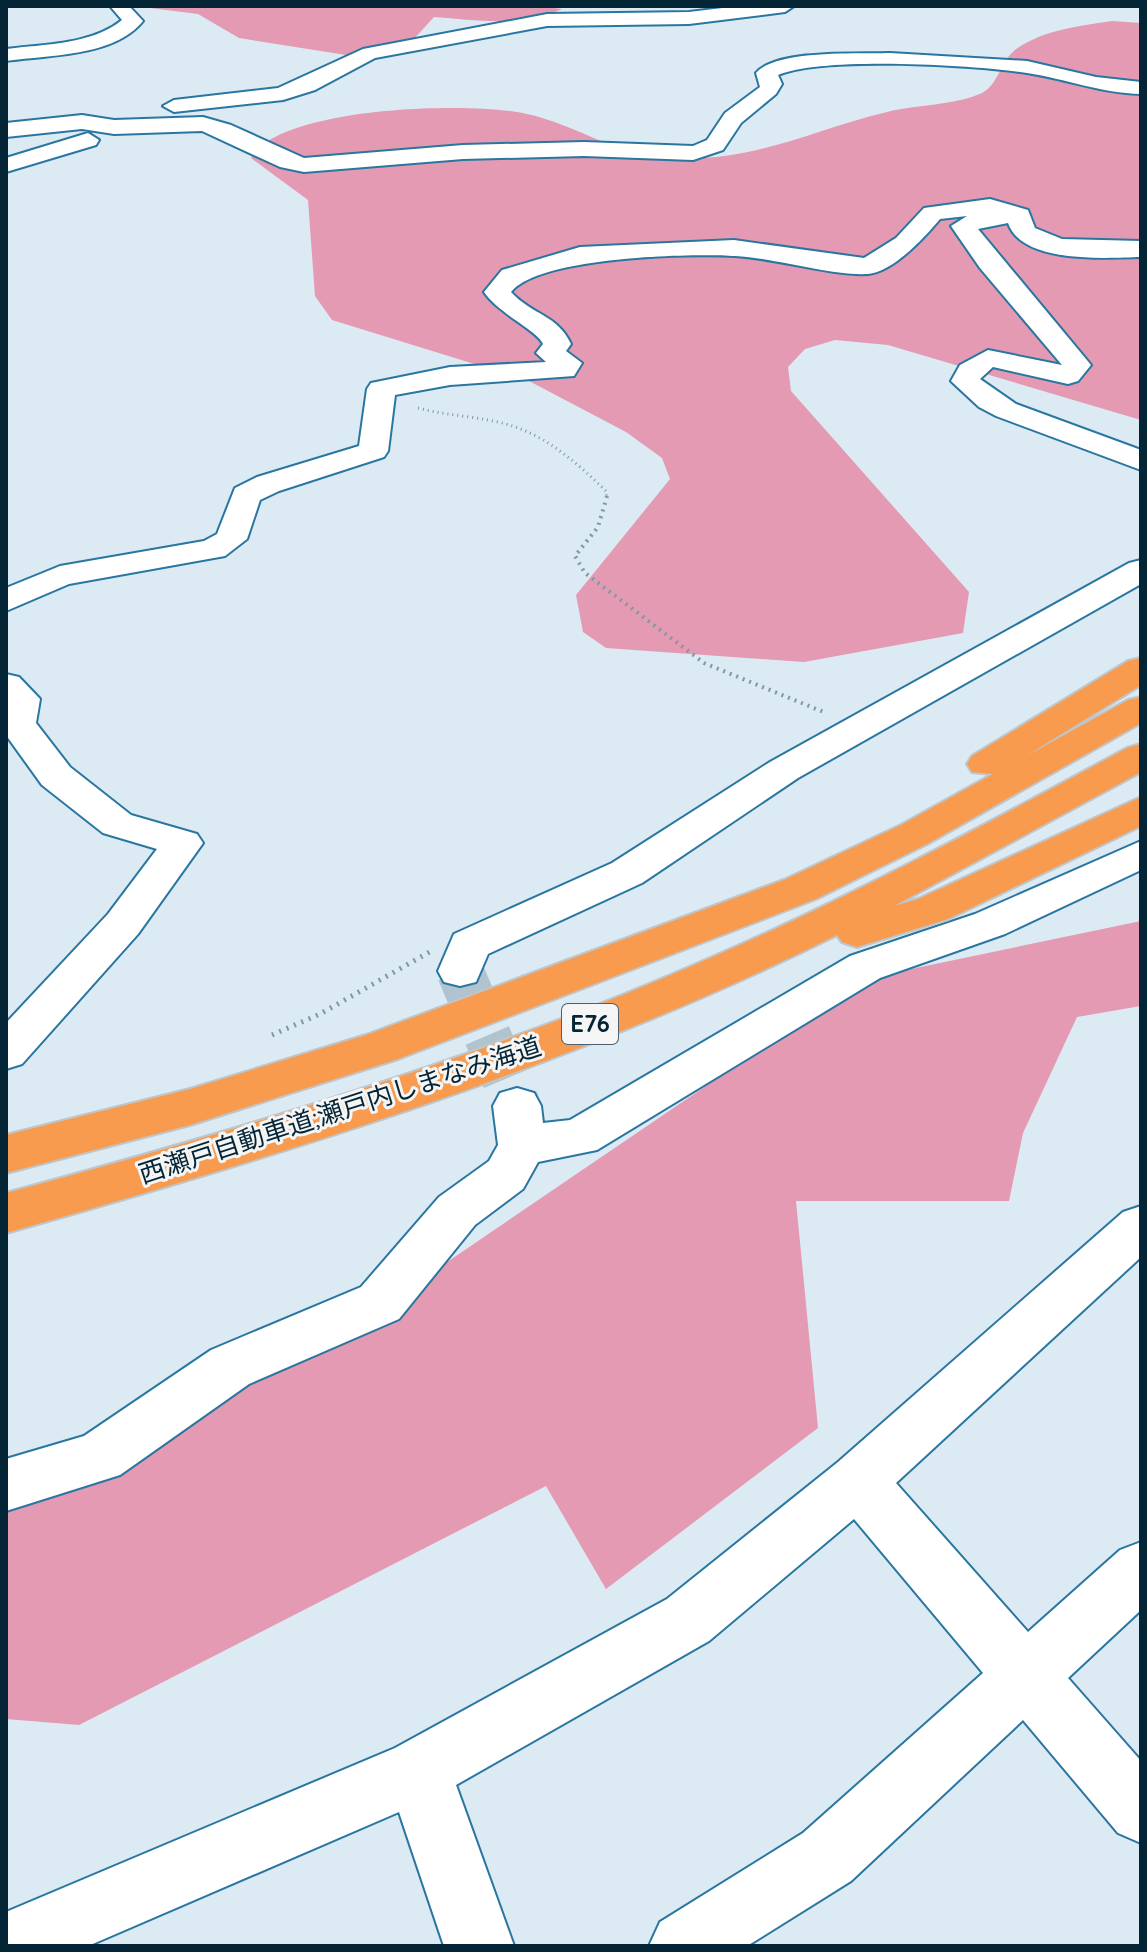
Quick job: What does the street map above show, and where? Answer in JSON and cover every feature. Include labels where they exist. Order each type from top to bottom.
[{"type":"highway","points":[[583,974],[934,798],[1063,714],[1141,669]]},
{"type":"highway","name":"西瀬戸自動車道;瀬戸内しまなみ海道","points":[[6,1154],[190,1107],[382,1047],[583,974],[801,889],[915,834],[1141,708]]},
{"type":"highway","name":"西瀬戸自動車道;瀬戸内しまなみ海道","points":[[6,1213],[210,1158],[398,1096],[700,980],[951,862],[1141,756]]},
{"type":"highway","points":[[700,980],[933,909],[1141,810]]},
{"type":"street","points":[[6,55],[70,47],[117,31],[133,21],[119,6]]},
{"type":"street","points":[[547,20],[570,6]]},
{"type":"street","points":[[6,165],[56,150],[172,106],[297,89],[350,59],[370,53],[547,20],[689,18],[785,6]]},
{"type":"street","points":[[6,130],[82,122],[114,127],[203,124],[223,130],[288,162],[304,165],[463,152],[584,149],[693,153],[708,151],[720,144],[730,122],[769,90],[772,84],[766,73],[783,64],[897,60],[1005,64],[1103,87],[1141,88]]},
{"type":"street","points":[[6,157],[45,148],[56,150]]},
{"type":"street","points":[[6,601],[60,576],[213,549],[231,539],[246,495],[268,484],[373,451],[381,389],[450,376],[564,370],[568,363],[550,353],[557,344],[551,330],[524,318],[506,305],[497,292],[511,275],[543,263],[580,255],[734,248],[868,266],[905,243],[933,213],[990,206],[1019,215],[1022,230],[1032,239],[1062,246],[1141,249]]},
{"type":"street","points":[[1021,222],[1006,217],[987,217],[963,226],[989,263],[1077,365],[1068,375],[988,358],[970,371],[965,381],[989,401],[1006,410],[1141,461]]},
{"type":"street","points":[[465,958],[627,873],[784,770],[1141,570]]},
{"type":"street","points":[[6,685],[22,699],[17,724],[56,776],[117,824],[183,843],[123,924],[6,1052]]},
{"type":"street","points":[[6,1485],[100,1457],[230,1367],[380,1303],[457,1211],[506,1175],[520,1125],[580,1137],[865,967],[990,924],[1141,854]]},
{"type":"street","points":[[7,1946],[418,1771],[688,1620],[858,1481],[1141,1226]]},
{"type":"street","points":[[858,1481],[1141,1810]]},
{"type":"street","points":[[684,1946],[827,1857],[1027,1678],[1141,1570]]},
{"type":"street","points":[[418,1771],[479,1946]]},
{"type":"path","points":[[381,389],[395,400],[435,413],[499,422],[557,445],[607,492],[606,513],[597,536],[575,556],[585,573],[704,663],[795,698],[859,729]]},
{"type":"path","points":[[272,1035],[320,1014],[427,951],[465,958]]},
{"type":"shaded area","points":[[134,6],[538,6],[562,9],[515,21],[434,17],[412,41],[346,55],[239,38],[198,14]]},
{"type":"shaded area","points":[[1112,21],[1141,23],[1141,420],[888,345],[835,340],[805,349],[788,367],[791,391],[969,592],[963,633],[804,662],[606,648],[583,632],[576,595],[670,479],[662,458],[626,432],[529,381],[332,320],[315,296],[308,200],[251,158],[269,141],[298,127],[336,118],[423,108],[501,110],[527,114],[647,156],[696,159],[725,156],[779,144],[887,112],[971,97],[987,89],[1010,55],[1026,43],[1062,30]]},
{"type":"shaded area","points":[[1141,921],[1141,1006],[1077,1017],[1023,1133],[1009,1201],[796,1201],[818,1428],[606,1589],[546,1486],[79,1725],[6,1719],[6,1491],[384,1305],[863,979]]},
{"type":"tunnel","points":[[460,971],[517,1106]]}]
